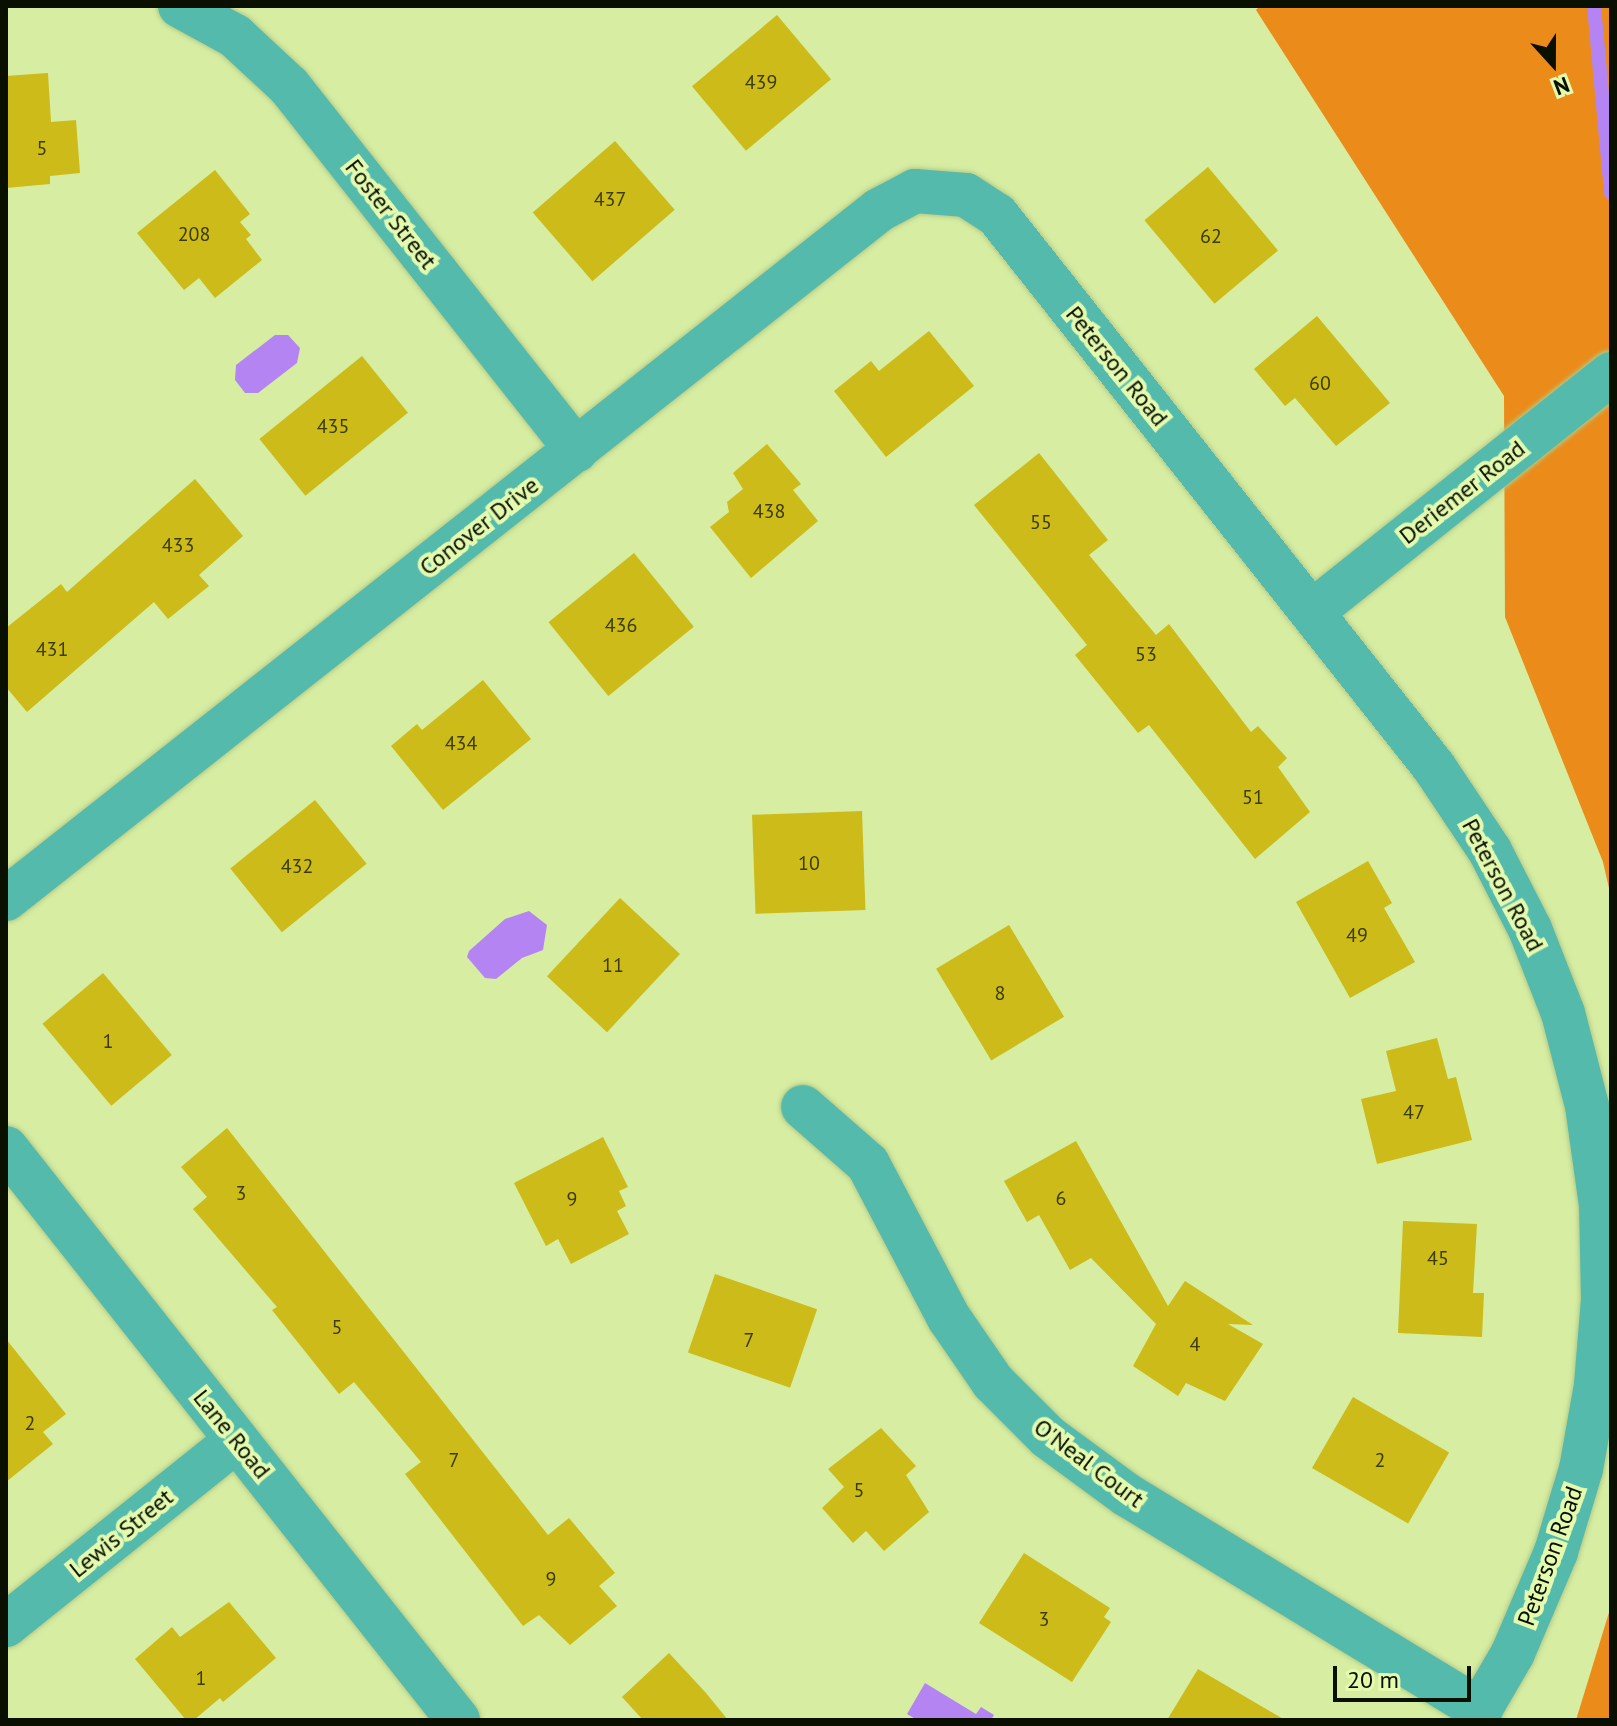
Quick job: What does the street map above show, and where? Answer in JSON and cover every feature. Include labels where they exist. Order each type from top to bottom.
[{"type":"street","name":"Foster Street","points":[[180,6],[235,36],[289,86],[576,450]]},
{"type":"street","name":"Conover Drive","points":[[6,899],[879,210],[915,191],[966,195]]},
{"type":"street","name":"Peterson Road","points":[[966,195],[997,215],[1434,767],[1490,851],[1530,929],[1563,1013],[1587,1106],[1601,1205],[1603,1299],[1596,1385],[1581,1469],[1556,1552],[1513,1653],[1478,1715]]},
{"type":"street","name":"Deriemer Road","points":[[1313,611],[1611,374]]},
{"type":"street","name":"O'Neal Court","points":[[803,1107],[868,1164],[949,1318],[993,1382],[1048,1437],[1127,1495],[1478,1715]]},
{"type":"street","name":"Lane Road","points":[[6,1148],[458,1720]]},
{"type":"street","name":"Lewis Street","points":[[6,1625],[236,1441]]},
{"type":"shaded area","points":[[1260,6],[1611,6],[1611,897],[1603,862],[1505,617],[1504,396],[1256,10]]},
{"type":"shaded area","points":[[275,335],[288,335],[300,348],[297,363],[258,393],[245,393],[235,380],[236,365]]},
{"type":"shaded area","points":[[529,911],[547,925],[543,950],[522,958],[496,979],[485,978],[467,957],[469,951],[505,919]]},
{"type":"shaded area","points":[[1611,1606],[1611,1720],[1576,1720]]},
{"type":"shaded area","points":[[925,1683],[976,1714],[981,1707],[994,1715],[991,1720],[917,1720],[907,1714]]},
{"type":"building","points":[[777,15],[831,79],[746,151],[692,86]]},
{"type":"building","points":[[48,73],[51,122],[76,120],[80,173],[50,176],[50,184],[6,188],[6,76]]},
{"type":"building","points":[[615,141],[675,210],[592,281],[533,213]]},
{"type":"building","points":[[1208,167],[1278,250],[1214,304],[1144,220]]},
{"type":"building","points":[[215,170],[250,214],[240,222],[251,235],[246,239],[262,260],[215,298],[199,278],[184,290],[137,233]]},
{"type":"building","points":[[1317,316],[1390,403],[1336,446],[1295,398],[1285,406],[1254,369]]},
{"type":"building","points":[[929,331],[974,386],[886,457],[834,391],[871,361],[879,371]]},
{"type":"building","points":[[362,356],[408,413],[305,496],[259,439]]},
{"type":"building","points":[[767,444],[801,484],[793,490],[818,521],[751,578],[710,527],[729,512],[727,502],[743,489],[733,473]]},
{"type":"building","points":[[1039,453],[1108,540],[1089,555],[1156,635],[1169,624],[1251,732],[1258,726],[1287,758],[1278,767],[1310,812],[1255,859],[1149,725],[1138,733],[1075,655],[1087,645],[974,505]]},
{"type":"building","points":[[195,479],[243,536],[199,575],[209,586],[168,619],[154,602],[27,712],[6,687],[6,628],[61,584],[67,592]]},
{"type":"building","points":[[634,553],[694,627],[608,696],[549,622]]},
{"type":"building","points":[[483,680],[531,739],[443,810],[391,746],[417,724],[422,730]]},
{"type":"building","points":[[315,800],[367,864],[282,932],[230,869]]},
{"type":"building","points":[[862,811],[865,910],[756,914],[752,815]]},
{"type":"building","points":[[1368,861],[1392,903],[1384,908],[1415,962],[1350,998],[1296,902]]},
{"type":"building","points":[[620,898],[680,954],[607,1032],[547,976]]},
{"type":"building","points":[[1009,925],[1064,1017],[991,1060],[936,969]]},
{"type":"building","points":[[103,973],[172,1055],[111,1106],[42,1024]]},
{"type":"building","points":[[1437,1038],[1448,1079],[1456,1077],[1472,1140],[1377,1164],[1361,1099],[1396,1091],[1386,1051]]},
{"type":"building","points":[[227,1128],[548,1535],[569,1518],[615,1573],[599,1586],[617,1606],[570,1645],[539,1615],[523,1626],[405,1474],[421,1462],[354,1382],[339,1394],[272,1310],[277,1307],[193,1209],[207,1197],[181,1167]]},
{"type":"building","points":[[603,1137],[628,1187],[619,1191],[626,1206],[617,1211],[629,1234],[571,1264],[558,1239],[546,1246],[514,1183]]},
{"type":"building","points":[[1076,1141],[1168,1306],[1185,1281],[1253,1325],[1228,1324],[1263,1344],[1225,1401],[1186,1383],[1178,1396],[1133,1366],[1156,1324],[1091,1258],[1070,1270],[1039,1215],[1027,1222],[1004,1181]]},
{"type":"building","points":[[1403,1221],[1477,1224],[1473,1293],[1484,1293],[1482,1337],[1398,1333]]},
{"type":"building","points":[[715,1274],[817,1309],[790,1388],[688,1352]]},
{"type":"building","points":[[6,1339],[66,1414],[43,1432],[53,1444],[6,1482]]},
{"type":"building","points":[[1353,1397],[1449,1452],[1408,1524],[1312,1468]]},
{"type":"building","points":[[881,1428],[916,1466],[906,1475],[929,1512],[884,1551],[866,1531],[853,1543],[822,1508],[844,1487],[828,1469]]},
{"type":"building","points":[[1024,1553],[1110,1608],[1104,1617],[1111,1622],[1072,1682],[979,1623]]},
{"type":"building","points":[[229,1602],[276,1658],[223,1702],[220,1698],[194,1720],[186,1720],[135,1659],[172,1627],[180,1637]]},
{"type":"building","points":[[669,1653],[728,1720],[643,1720],[622,1697]]},
{"type":"building","points":[[1198,1669],[1285,1720],[1167,1720]]},
{"type":"waterway","points":[[1594,6],[1611,193]]}]
